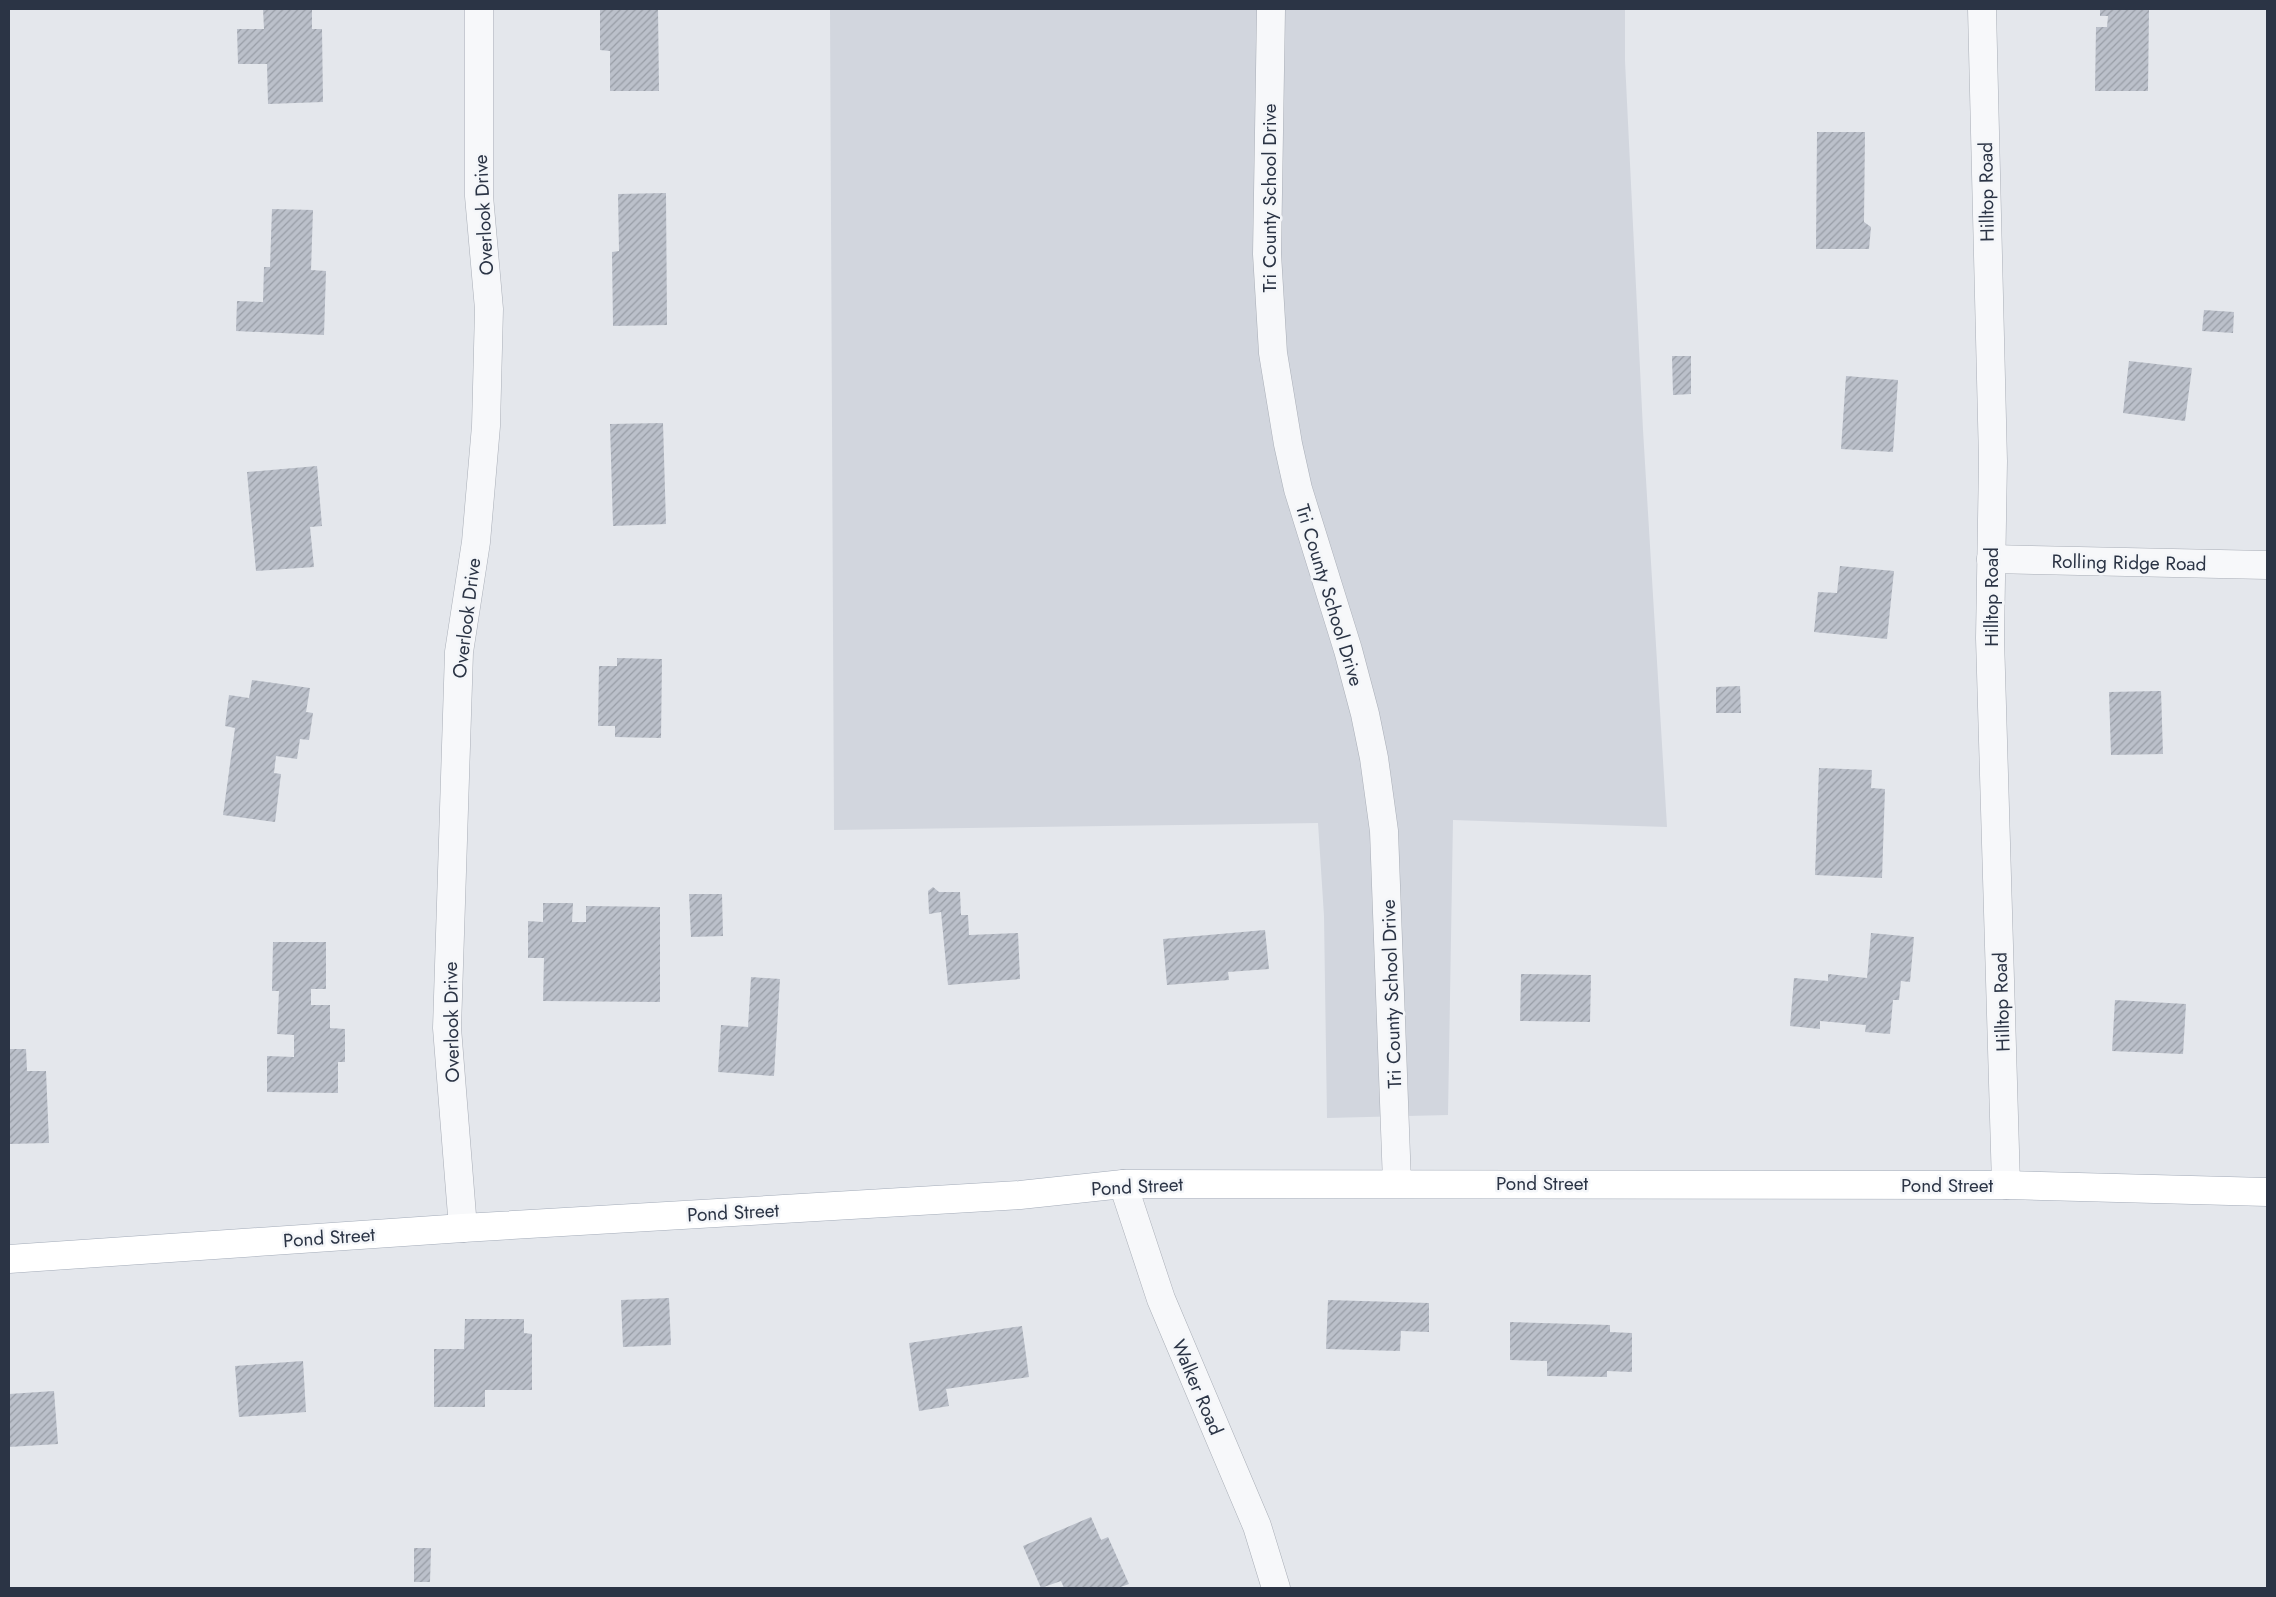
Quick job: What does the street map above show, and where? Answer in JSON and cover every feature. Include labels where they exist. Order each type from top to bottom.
[{"type":"main road","name":"Pond Street","points":[[9,1259],[464,1228],[1020,1195],[1123,1184],[2006,1185],[2267,1192]]},
{"type":"street","name":"Overlook Drive","points":[[464,1228],[447,1028],[459,652],[476,542],[486,426],[489,309],[479,196],[478,9]]},
{"type":"street","name":"Tri County School Drive","points":[[1271,9],[1267,254],[1272,353],[1298,489],[1348,650],[1365,714],[1374,758],[1384,831],[1398,1183]]},
{"type":"street","name":"Hilltop Road","points":[[1982,9],[1993,461],[1990,638],[2006,1185]]},
{"type":"street","name":"Rolling Ridge Road","points":[[1991,559],[2267,565]]},
{"type":"street","name":"Walker Road","points":[[1123,1184],[1161,1299],[1257,1526],[1276,1588]]},
{"type":"shaded area","points":[[830,9],[1625,9],[1625,61],[1643,430],[1667,827],[1453,820],[1448,1115],[1327,1118],[1324,916],[1318,823],[834,830]]},
{"type":"building","points":[[263,9],[312,9],[312,29],[322,29],[323,102],[268,104],[267,64],[238,64],[237,29],[264,29]]},
{"type":"building","points":[[600,9],[658,9],[659,91],[610,91],[610,51],[600,50]]},
{"type":"building","points":[[2100,9],[2149,9],[2148,91],[2095,91],[2096,27],[2107,27],[2108,16],[2100,16]]},
{"type":"building","points":[[1817,132],[1865,132],[1864,222],[1871,227],[1869,249],[1816,249]]},
{"type":"building","points":[[666,193],[667,325],[613,326],[612,252],[619,251],[618,194]]},
{"type":"building","points":[[272,209],[313,210],[311,270],[326,271],[324,335],[236,331],[237,301],[263,302],[264,267],[270,267]]},
{"type":"building","points":[[2204,310],[2234,312],[2233,333],[2202,331]]},
{"type":"building","points":[[1672,356],[1691,356],[1691,394],[1673,395]]},
{"type":"building","points":[[2129,361],[2192,368],[2185,421],[2123,413]]},
{"type":"building","points":[[1846,376],[1898,380],[1893,452],[1841,449]]},
{"type":"building","points":[[663,423],[666,524],[613,526],[610,424]]},
{"type":"building","points":[[317,466],[322,526],[310,527],[314,567],[256,571],[247,472]]},
{"type":"building","points":[[1840,566],[1894,571],[1887,639],[1814,632],[1818,592],[1837,593]]},
{"type":"building","points":[[617,658],[662,659],[661,738],[615,737],[615,726],[598,726],[599,666],[617,666]]},
{"type":"building","points":[[252,680],[310,688],[306,712],[313,713],[309,740],[300,739],[297,759],[276,756],[274,773],[281,774],[275,822],[223,815],[235,728],[225,726],[229,695],[249,698]]},
{"type":"building","points":[[1740,686],[1741,713],[1716,713],[1716,687]]},
{"type":"building","points":[[2161,691],[2163,754],[2111,755],[2109,692]]},
{"type":"building","points":[[1819,768],[1872,770],[1871,788],[1885,789],[1882,878],[1815,875]]},
{"type":"building","points":[[933,887],[939,892],[960,892],[961,915],[968,915],[969,935],[1018,933],[1020,979],[948,985],[941,912],[929,914],[928,891]]},
{"type":"building","points":[[689,894],[722,894],[723,936],[691,937]]},
{"type":"building","points":[[543,903],[573,903],[572,922],[586,922],[586,906],[660,907],[660,1002],[543,1001],[544,958],[528,958],[528,921],[543,922]]},
{"type":"building","points":[[1265,930],[1269,969],[1228,972],[1229,980],[1167,985],[1163,939]]},
{"type":"building","points":[[1871,933],[1914,937],[1910,982],[1901,981],[1899,1000],[1893,1000],[1890,1034],[1865,1032],[1866,1025],[1820,1021],[1820,1029],[1790,1026],[1794,978],[1828,981],[1828,974],[1867,978]]},
{"type":"building","points":[[273,942],[326,942],[326,989],[311,989],[311,1005],[330,1005],[330,1028],[345,1029],[345,1062],[338,1062],[338,1093],[267,1092],[267,1056],[294,1057],[294,1035],[277,1034],[279,991],[272,991]]},
{"type":"building","points":[[1521,974],[1591,975],[1590,1022],[1520,1021]]},
{"type":"building","points":[[751,977],[780,979],[774,1076],[718,1072],[721,1025],[748,1027]]},
{"type":"building","points":[[2115,1000],[2186,1004],[2183,1054],[2112,1051]]},
{"type":"building","points":[[9,1049],[26,1049],[27,1071],[46,1071],[49,1143],[9,1144]]},
{"type":"building","points":[[669,1298],[671,1345],[623,1347],[621,1300]]},
{"type":"building","points":[[1328,1300],[1429,1303],[1429,1332],[1401,1331],[1400,1351],[1326,1349]]},
{"type":"building","points":[[465,1319],[524,1319],[524,1333],[532,1334],[532,1390],[485,1390],[485,1407],[434,1407],[434,1349],[464,1349]]},
{"type":"building","points":[[1510,1322],[1610,1325],[1610,1332],[1632,1333],[1632,1372],[1607,1371],[1607,1377],[1547,1376],[1547,1361],[1510,1360]]},
{"type":"building","points":[[1022,1326],[1029,1377],[946,1389],[949,1406],[919,1411],[909,1343]]},
{"type":"building","points":[[303,1361],[306,1412],[239,1417],[235,1366]]},
{"type":"building","points":[[54,1391],[58,1444],[9,1447],[9,1394]]},
{"type":"building","points":[[1091,1517],[1101,1540],[1108,1537],[1129,1584],[1118,1588],[1064,1588],[1061,1581],[1041,1588],[1023,1546]]},
{"type":"building","points":[[414,1548],[431,1548],[430,1582],[414,1582]]}]
